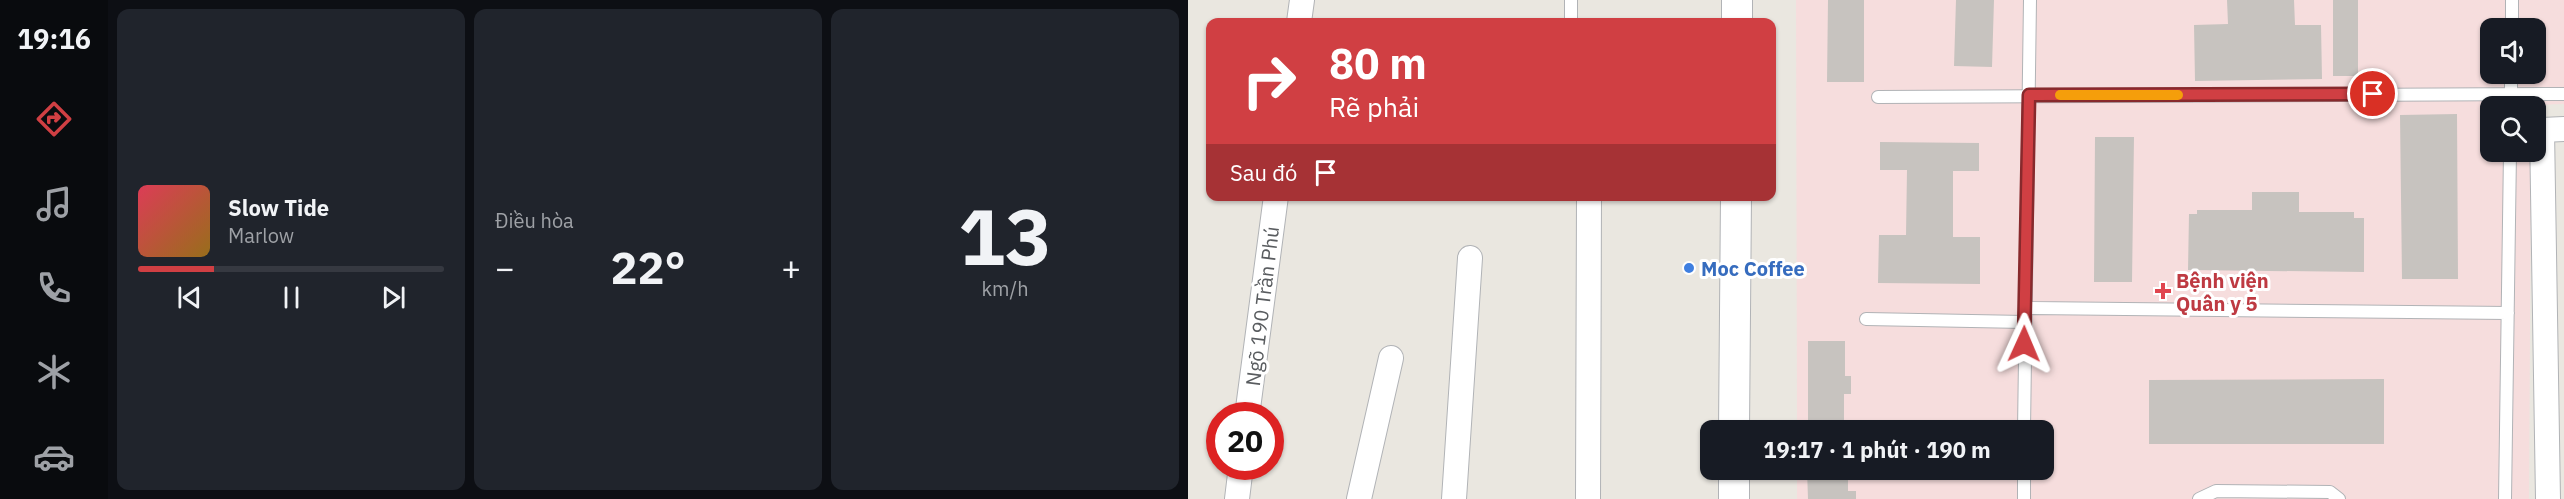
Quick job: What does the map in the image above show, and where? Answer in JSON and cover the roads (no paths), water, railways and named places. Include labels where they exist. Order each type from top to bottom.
[{"type":"street","points":[[1300,18],[1302,0]]},
{"type":"street","points":[[1737,0],[1737,18]]},
{"type":"street","points":[[2548,499],[2542,130],[2564,129]]},
{"type":"street","name":"Ngõ 190 Trần Phú","points":[[1249,402],[1275,201]]},
{"type":"street","points":[[1588,499],[1589,201]]},
{"type":"street","points":[[1734,420],[1736,201]]},
{"type":"street","points":[[1454,499],[1470,258]]},
{"type":"street","points":[[1359,499],[1391,358]]},
{"type":"street","points":[[1237,499],[1239,480]]},
{"type":"street","points":[[1734,480],[1734,499]]},
{"type":"lane","points":[[1571,0],[1571,18]]},
{"type":"lane","points":[[2024,420],[2030,0]]},
{"type":"lane","points":[[2512,0],[2512,18]]},
{"type":"lane","points":[[2546,96],[2564,94]]},
{"type":"lane","points":[[1878,97],[2029,95],[2480,100]]},
{"type":"lane","points":[[2505,499],[2510,162]]},
{"type":"lane","points":[[2025,308],[2508,313]]},
{"type":"lane","points":[[1866,319],[2024,322]]},
{"type":"lane","points":[[2024,480],[2024,499]]},
{"type":"lane","points":[[2199,499],[2216,491],[2330,492],[2339,499]]},
{"type":"place","name":"Moc Coffee","points":[[1689,268]]},
{"type":"place","name":"Bệnh viện Quân y 5","points":[[2163,291]]}]
